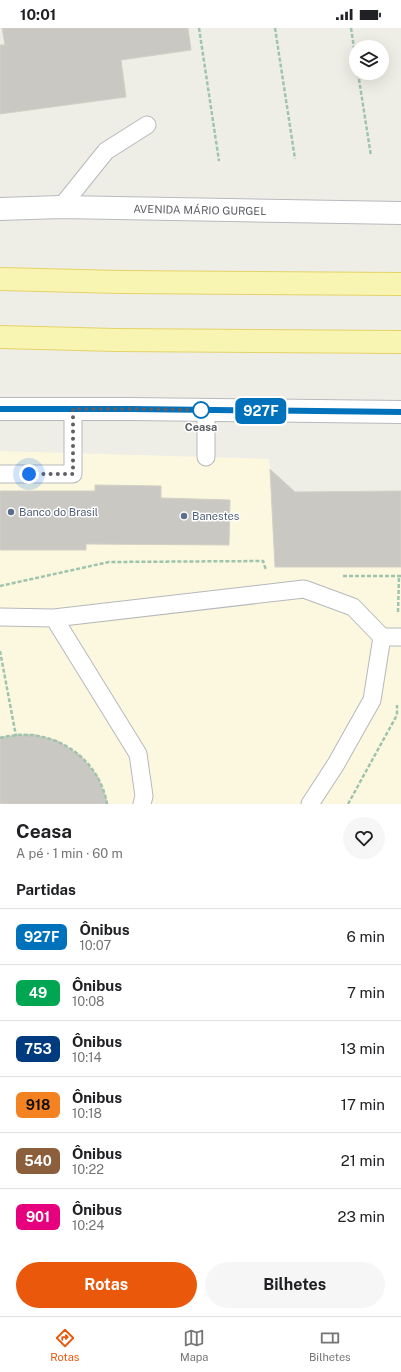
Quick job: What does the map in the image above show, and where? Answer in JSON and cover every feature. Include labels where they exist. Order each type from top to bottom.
[{"type":"main road","name":"AVENIDA MÁRIO GURGEL","points":[[0,209],[61,207],[401,213]]},
{"type":"main road","points":[[0,280],[401,284]]},
{"type":"main road","points":[[0,337],[116,340],[401,342]]},
{"type":"main road","points":[[0,409],[401,412]]},
{"type":"lane","points":[[61,207],[106,151],[148,125]]},
{"type":"lane","points":[[0,474],[73,474],[73,409]]},
{"type":"lane","points":[[206,410],[206,457]]},
{"type":"lane","points":[[0,617],[54,618],[304,589],[354,607],[382,637],[401,637]]},
{"type":"lane","points":[[54,618],[138,754],[144,796],[142,804]]},
{"type":"lane","points":[[310,804],[336,764],[372,700],[382,637]]},
{"type":"path","points":[[199,28],[219,161]]},
{"type":"path","points":[[275,28],[296,159]]},
{"type":"path","points":[[351,28],[353,40]]},
{"type":"path","points":[[359,80],[371,156]]},
{"type":"path","points":[[0,586],[109,562],[263,561],[267,571]]},
{"type":"path","points":[[338,576],[399,576]]},
{"type":"path","points":[[0,650],[16,736]]},
{"type":"path","points":[[0,738],[32,734],[58,741],[81,756],[98,777],[107,804]]},
{"type":"shaded area","points":[[0,451],[269,459],[270,468],[295,492],[401,491],[401,804],[0,804]]},
{"type":"building","points":[[2,28],[188,28],[191,50],[121,60],[126,97],[0,114],[0,45],[5,45]]},
{"type":"building","points":[[270,469],[295,492],[401,491],[401,567],[275,567]]},
{"type":"building","points":[[95,485],[161,486],[161,498],[230,500],[229,545],[86,544],[86,550],[0,550],[0,491],[95,491]]},
{"type":"building","points":[[32,734],[58,741],[81,756],[98,777],[108,804],[0,804],[0,737]]},
{"type":"bus line","name":"927F","points":[[0,409],[401,412]]},
{"type":"place","name":"Ceasa","points":[[201,410]]},
{"type":"place","name":"Banco do Brasil","points":[[11,512]]},
{"type":"place","name":"Banestes","points":[[184,516]]},
{"type":"route","points":[[29,474],[73,474],[73,409],[206,410],[201,410]]}]
